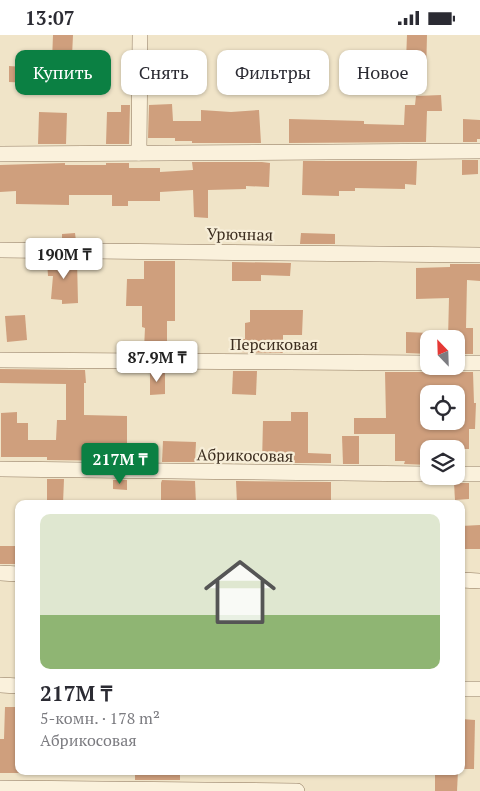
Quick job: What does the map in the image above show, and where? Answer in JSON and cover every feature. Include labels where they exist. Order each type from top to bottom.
[{"type":"street","points":[[140,35],[140,153]]},
{"type":"street","points":[[0,154],[480,151]]},
{"type":"street","name":"Урючная","points":[[0,250],[480,255]]},
{"type":"street","name":"Персиковая","points":[[0,360],[420,363]]},
{"type":"street","points":[[465,363],[480,363]]},
{"type":"street","name":"Абрикосовая","points":[[0,469],[420,474]]},
{"type":"street","points":[[465,474],[480,474]]},
{"type":"street","points":[[0,573],[15,574]]},
{"type":"street","points":[[465,580],[480,581]]},
{"type":"street","points":[[0,685],[15,685]]},
{"type":"street","points":[[465,689],[480,689]]},
{"type":"street","points":[[0,788],[297,791]]},
{"type":"building","points":[[53,35],[73,35],[72,50],[52,50]]},
{"type":"building","points":[[407,35],[427,35],[427,50],[406,50]]},
{"type":"building","points":[[9,66],[15,66],[15,82],[9,82]]},
{"type":"building","points":[[441,95],[442,111],[427,111],[426,142],[289,143],[289,119],[364,121],[364,124],[404,125],[405,105],[415,105],[416,96]]},
{"type":"building","points":[[172,104],[173,121],[201,121],[201,110],[231,112],[259,110],[261,143],[192,143],[192,141],[175,141],[175,138],[148,138],[149,105]]},
{"type":"building","points":[[121,105],[130,105],[129,144],[106,144],[107,112],[121,112]]},
{"type":"building","points":[[39,112],[67,113],[66,144],[38,144]]},
{"type":"building","points":[[463,119],[480,120],[480,139],[477,139],[477,142],[463,142]]},
{"type":"building","points":[[462,160],[478,160],[478,174],[462,175]]},
{"type":"building","points":[[303,161],[417,161],[416,185],[405,184],[405,189],[355,188],[355,191],[339,191],[339,196],[302,195]]},
{"type":"building","points":[[192,162],[270,163],[269,187],[246,186],[246,189],[208,190],[208,218],[194,217],[193,190],[160,192],[160,201],[128,201],[128,206],[112,206],[112,195],[69,195],[69,205],[16,204],[16,191],[0,192],[0,165],[65,163],[65,165],[106,165],[106,163],[129,163],[129,168],[160,168],[160,172],[193,170]]},
{"type":"building","points":[[75,233],[76,241],[62,241],[62,234]]},
{"type":"building","points":[[301,233],[335,234],[335,244],[300,244]]},
{"type":"building","points":[[47,260],[77,260],[78,303],[62,304],[62,300],[51,299],[53,276],[48,276]]},
{"type":"building","points":[[144,261],[175,261],[175,321],[167,321],[167,349],[164,349],[164,352],[149,352],[149,349],[144,349],[145,328],[142,327],[142,306],[126,306],[127,279],[144,279]]},
{"type":"building","points":[[232,262],[291,263],[290,276],[261,275],[261,281],[232,281]]},
{"type":"building","points":[[450,264],[480,264],[480,281],[467,280],[466,328],[473,328],[473,354],[465,354],[465,330],[448,330],[449,298],[416,299],[416,268],[450,267]]},
{"type":"building","points":[[250,310],[303,310],[302,335],[283,335],[283,353],[235,352],[235,339],[245,339],[245,323],[250,322]]},
{"type":"building","points":[[25,315],[27,340],[7,342],[5,316]]},
{"type":"building","points":[[406,332],[420,333],[420,354],[406,353]]},
{"type":"building","points":[[0,369],[85,370],[84,415],[127,416],[127,461],[47,460],[47,457],[1,457],[1,413],[17,412],[17,423],[28,423],[28,440],[56,440],[57,420],[66,420],[66,384],[0,383]]},
{"type":"building","points":[[150,370],[165,371],[165,394],[150,395]]},
{"type":"building","points":[[233,371],[257,371],[256,395],[232,394]]},
{"type":"building","points":[[385,372],[420,372],[420,375],[465,375],[465,372],[473,372],[474,403],[476,403],[475,429],[469,429],[469,449],[465,449],[465,440],[420,440],[420,465],[404,464],[405,461],[395,461],[395,434],[354,434],[354,418],[386,418]]},
{"type":"building","points":[[291,412],[308,412],[308,453],[331,454],[331,463],[262,463],[263,421],[291,421]]},
{"type":"building","points":[[342,436],[359,436],[359,464],[343,464]]},
{"type":"building","points":[[163,441],[196,442],[195,462],[162,462]]},
{"type":"building","points":[[47,479],[64,479],[63,500],[47,500]]},
{"type":"building","points":[[113,480],[127,480],[127,490],[113,489]]},
{"type":"building","points":[[162,480],[195,481],[196,500],[161,500]]},
{"type":"building","points":[[236,481],[331,482],[331,500],[237,500]]},
{"type":"building","points":[[469,483],[469,499],[455,500],[454,485]]},
{"type":"building","points":[[480,525],[480,549],[465,549],[465,526]]},
{"type":"building","points":[[0,546],[15,546],[15,564],[0,564]]},
{"type":"building","points":[[5,707],[15,707],[15,773],[0,773],[0,739],[4,739]]},
{"type":"building","points":[[465,719],[475,720],[474,769],[465,769]]},
{"type":"building","points":[[135,775],[180,775],[180,780],[135,780]]},
{"type":"building","points":[[435,775],[458,775],[457,791],[435,791]]}]
